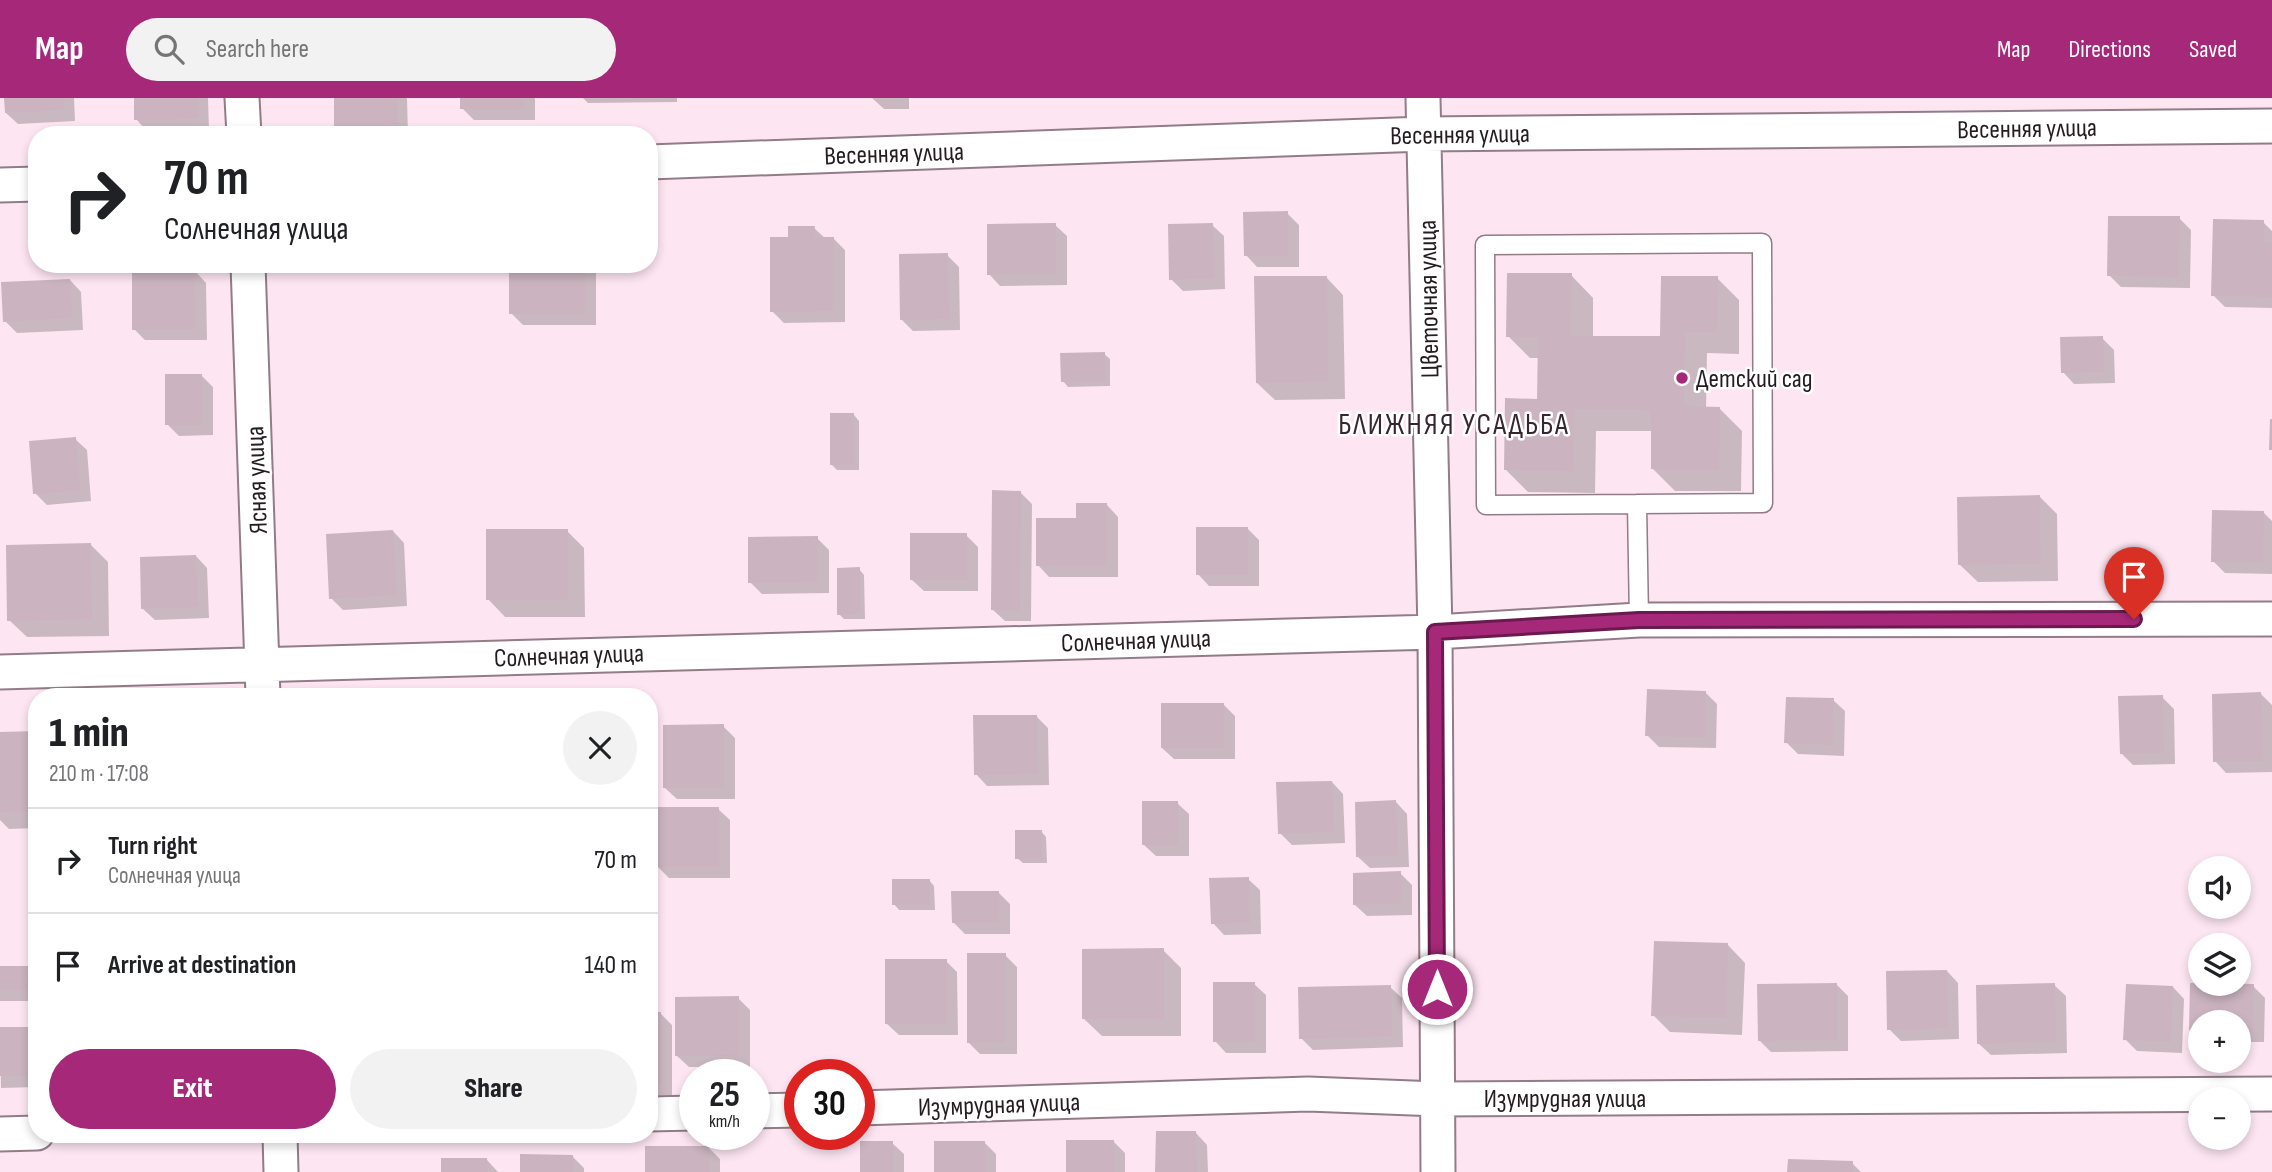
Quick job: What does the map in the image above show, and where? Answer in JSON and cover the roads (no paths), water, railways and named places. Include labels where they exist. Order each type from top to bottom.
[{"type":"street","points":[[242,98],[244,126]]},
{"type":"street","name":"Цветочная улица","points":[[1423,98],[1435,632],[1438,1172]]},
{"type":"street","name":"Весенняя улица","points":[[658,162],[1424,134],[2272,126]]},
{"type":"street","points":[[0,185],[28,184]]},
{"type":"street","name":"Ясная улица","points":[[248,273],[263,688]]},
{"type":"street","name":"Солнечная улица","points":[[0,672],[1435,632],[1639,620],[2272,619]]},
{"type":"street","name":"Изумрудная улица","points":[[875,1108],[1308,1094],[1438,1099],[2272,1094]]},
{"type":"street","points":[[658,1114],[679,1113]]},
{"type":"street","points":[[0,1134],[28,1133]]},
{"type":"street","points":[[280,1143],[281,1172]]},
{"type":"lane","points":[[1762,243],[1763,503],[1637,504],[1486,505],[1485,245],[1762,243]]},
{"type":"lane","points":[[1637,504],[1639,620]]},
{"type":"place","name":"Детский сад","points":[[1682,378]]},
{"type":"district","name":"БЛИЖНЯЯ УСАДЬБА","points":[[1454,424]]}]
